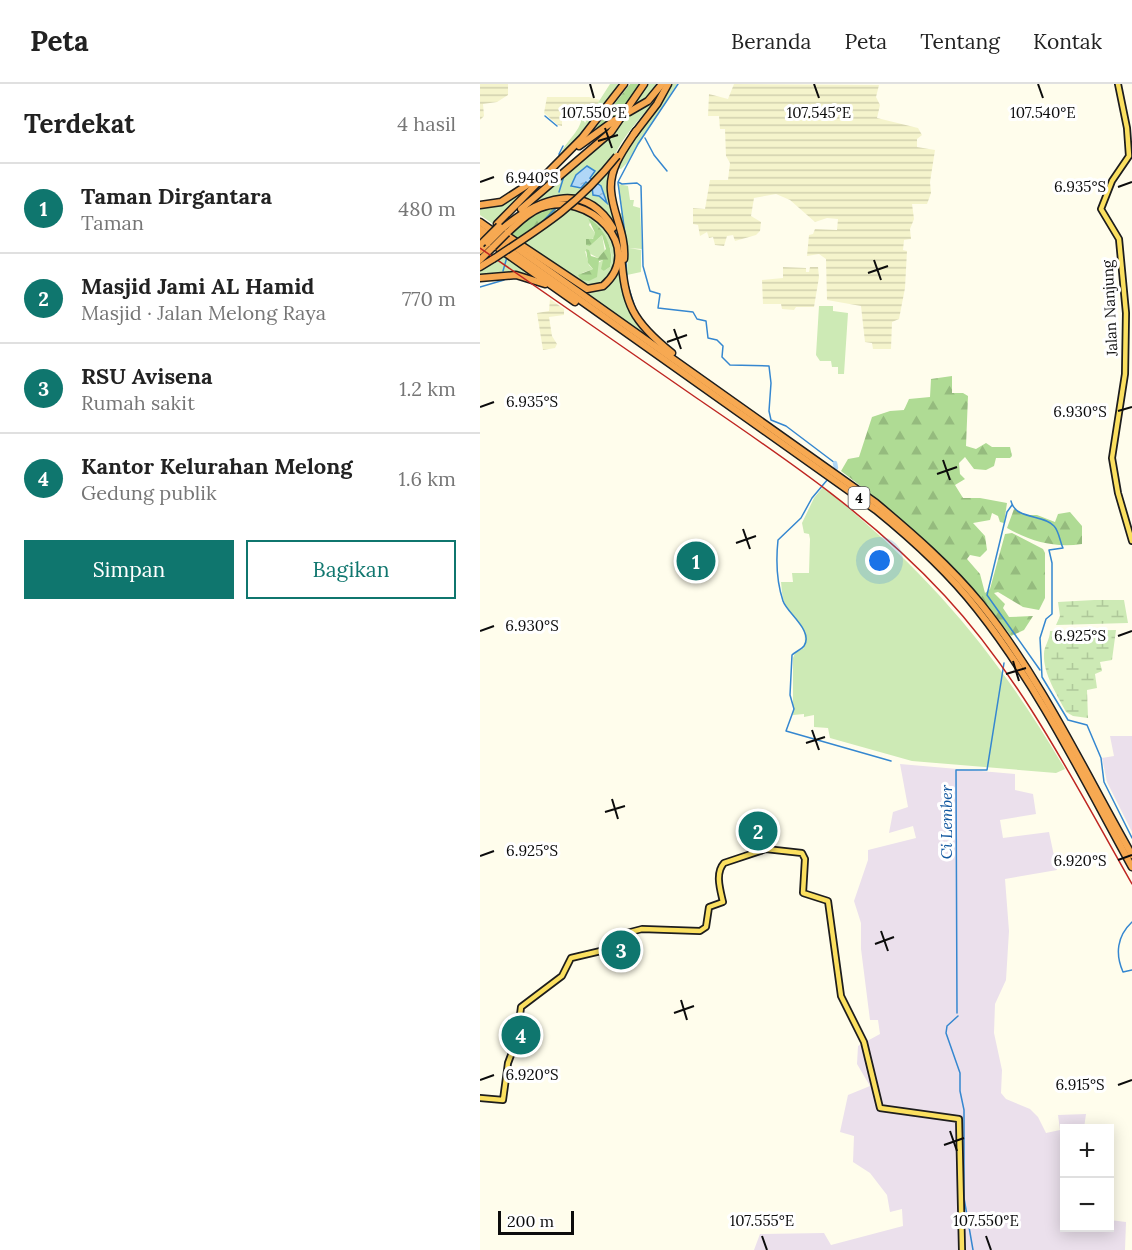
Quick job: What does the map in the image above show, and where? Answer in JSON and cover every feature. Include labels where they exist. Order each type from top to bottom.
[{"type":"highway","points":[[480,205],[492,205],[506,200],[554,167],[584,139],[624,84]]},
{"type":"highway","points":[[480,260],[484,245],[555,178],[595,147],[622,118],[644,84]]},
{"type":"highway","points":[[629,112],[648,101],[662,84]]},
{"type":"highway","points":[[480,267],[570,207],[619,156],[668,84]]},
{"type":"highway","points":[[501,229],[565,155],[584,139],[615,120]]},
{"type":"highway","points":[[619,156],[613,172],[611,188],[623,233],[623,284]]},
{"type":"highway","points":[[501,229],[527,209],[543,201],[567,198],[586,203],[604,216],[616,236],[627,303],[639,324],[703,380]]},
{"type":"highway","points":[[480,217],[587,289],[603,286],[615,269],[617,251],[611,232],[597,216],[580,207],[563,204],[543,207],[501,229]]},
{"type":"highway","name":"4","points":[[480,222],[876,503],[954,574],[981,604],[1021,658],[1132,855]]},
{"type":"highway","name":"4","points":[[480,229],[876,510],[906,535],[951,579],[1000,639],[1028,681],[1132,867]]},
{"type":"highway","points":[[480,235],[658,356]]},
{"type":"highway","points":[[480,278],[503,274],[527,277],[572,299]]},
{"type":"main road","name":"Jalan Nanjung","points":[[1118,84],[1127,128],[1129,156],[1112,181],[1101,206],[1119,239],[1125,314],[1124,383],[1112,458],[1118,494],[1132,541]]},
{"type":"main road","points":[[480,1098],[503,1100],[508,1063],[517,1039],[522,1005],[562,976],[571,958],[606,949],[615,936],[642,929],[700,931],[706,927],[709,907],[723,902],[719,885],[723,864],[762,850],[794,850],[805,856],[803,894],[828,901],[840,988],[850,1015],[864,1042],[881,1108],[958,1118],[962,1250]]},
{"type":"shaded area","points":[[1110,736],[1132,736],[1132,832],[1107,782],[1102,758],[1114,756]]},
{"type":"shaded area","points":[[900,764],[1015,774],[1015,790],[1033,794],[1036,814],[1000,820],[1003,838],[1049,832],[1057,870],[1005,879],[1009,931],[1006,980],[995,1004],[994,1033],[1002,1070],[1001,1093],[1006,1099],[1030,1109],[1038,1117],[1046,1133],[1060,1130],[1060,1232],[1114,1232],[1114,1220],[1126,1222],[1125,1250],[754,1250],[760,1234],[824,1233],[831,1245],[903,1226],[902,1209],[890,1212],[887,1195],[870,1173],[853,1162],[854,1136],[840,1132],[848,1095],[870,1086],[857,1064],[858,1046],[880,1034],[878,1020],[870,1020],[861,949],[861,923],[854,901],[868,860],[868,850],[916,838],[913,826],[889,833],[893,812],[908,807]]},
{"type":"shaded area","points":[[1086,1114],[1085,1124],[1060,1124],[1060,1130],[1058,1115]]},
{"type":"green space","points":[[480,84],[508,84],[508,95],[497,102],[483,104],[484,116],[480,120]]},
{"type":"green space","points":[[610,84],[621,84],[583,132],[560,156],[581,123],[582,117],[585,123]]},
{"type":"green space","points":[[630,84],[642,84],[622,115],[595,129]]},
{"type":"green space","points":[[646,84],[660,84],[629,116],[649,105],[663,84],[660,94],[626,136],[609,172],[609,185],[619,228],[620,243],[607,218],[585,202],[557,197],[530,204],[617,127]]},
{"type":"green space","points":[[671,84],[677,84],[627,163],[621,169],[617,168]]},
{"type":"green space","points":[[734,84],[879,85],[876,97],[880,105],[877,118],[918,128],[922,135],[917,139],[917,147],[935,150],[930,182],[931,193],[927,204],[912,204],[914,219],[910,229],[911,239],[904,240],[903,250],[907,251],[905,288],[899,319],[892,322],[891,349],[873,349],[872,343],[865,342],[861,306],[827,300],[826,259],[819,254],[807,256],[809,235],[813,234],[815,229],[837,230],[838,219],[827,218],[815,222],[790,200],[776,194],[754,198],[751,216],[761,222],[760,231],[756,235],[735,241],[733,235],[727,236],[724,246],[715,245],[713,237],[709,238],[707,232],[700,236],[698,225],[693,224],[693,208],[705,209],[710,180],[728,180],[730,163],[726,156],[725,129],[720,129],[719,116],[708,116],[709,94],[728,99]]},
{"type":"green space","points":[[547,97],[589,97],[600,100],[585,122],[584,116],[562,116],[562,126],[544,113]]},
{"type":"green space","points":[[537,181],[493,224],[480,215],[480,206],[488,207],[503,203]]},
{"type":"green space","points":[[618,184],[628,186],[630,200],[634,200],[633,206],[640,208],[642,249],[629,248],[641,250],[641,272],[627,275],[628,248],[620,214],[622,212]]},
{"type":"green space","points":[[557,207],[555,212],[515,240],[509,235],[531,217]]},
{"type":"green space","points":[[572,207],[586,213],[606,229],[615,248],[615,259],[601,285],[588,287],[519,243]],"holes":[[[591,220],[607,241],[611,260],[610,267],[604,271],[603,260],[598,263],[587,279],[582,273],[593,269],[589,265],[585,251],[598,258],[605,252],[602,235],[590,246],[590,240],[594,238],[595,233],[589,225]]]},
{"type":"green space","points":[[588,218],[599,227],[607,239],[611,253],[610,267],[604,271],[601,269],[603,260],[599,261],[597,277],[589,281],[581,280],[578,275],[593,269],[588,263],[586,249],[589,250],[591,256],[598,258],[606,249],[602,235],[590,246],[586,245],[586,239],[593,239],[595,233]]},
{"type":"green space","points":[[504,253],[540,279],[511,272],[480,276],[480,269]]},
{"type":"green space","points":[[783,267],[806,268],[806,272],[809,272],[810,267],[818,267],[819,277],[814,307],[796,307],[794,310],[782,309],[781,304],[763,304],[762,280],[783,278]]},
{"type":"green space","points":[[619,268],[626,303],[645,335],[579,288],[589,291],[604,288]]},
{"type":"green space","points":[[550,299],[564,309],[564,315],[549,317],[552,336],[557,344],[555,348],[543,350],[537,313],[549,311]]},
{"type":"green space","points":[[819,306],[833,306],[833,311],[848,313],[844,374],[838,374],[838,367],[832,367],[831,361],[820,361],[816,355]]},
{"type":"green space","points":[[952,376],[952,393],[963,393],[968,396],[966,446],[976,449],[986,443],[992,447],[1010,447],[1012,456],[996,458],[994,466],[986,470],[974,469],[965,457],[959,463],[960,474],[965,479],[955,485],[963,498],[980,498],[1007,503],[1004,523],[992,513],[990,520],[973,523],[985,536],[987,550],[980,557],[970,555],[967,559],[980,574],[985,593],[990,589],[1005,534],[1012,533],[1043,549],[1045,553],[1045,598],[1039,610],[1023,607],[998,592],[994,593],[1005,604],[1003,608],[1009,617],[1033,616],[1024,630],[1011,636],[993,612],[953,568],[888,508],[841,471],[848,459],[859,457],[872,417],[890,411],[904,410],[909,399],[930,397],[931,379]]},
{"type":"green space","points":[[823,487],[896,551],[958,616],[1013,688],[1065,769],[1056,773],[912,761],[830,738],[828,728],[814,727],[814,715],[804,717],[804,714],[793,715],[793,658],[795,653],[804,648],[805,640],[801,624],[785,603],[781,582],[793,582],[792,573],[809,573],[810,539],[809,534],[804,533],[802,523],[814,498]]},
{"type":"green space","points":[[1014,509],[1026,515],[1037,515],[1055,522],[1058,514],[1070,512],[1082,526],[1082,544],[1053,544],[1016,533],[1007,528]]},
{"type":"green space","points":[[1124,600],[1128,623],[1056,625],[1060,616],[1058,602]]},
{"type":"green space","points":[[1116,630],[1112,660],[1100,662],[1102,671],[1095,674],[1097,688],[1087,690],[1088,718],[1073,716],[1066,712],[1046,669],[1044,651],[1050,631]]},
{"type":"water","points":[[587,166],[595,171],[590,178],[601,186],[607,203],[599,196],[593,195],[592,187],[586,182],[581,188],[571,186],[576,175]]},
{"type":"waterway","points":[[678,84],[638,144],[618,182],[637,183],[641,186],[643,266],[650,291],[660,294],[658,308],[693,312],[697,319],[706,321],[708,338],[717,340],[723,346],[722,357],[730,365],[769,366],[771,420],[786,426],[835,463]]},
{"type":"waterway","points":[[545,116],[557,126]]},
{"type":"waterway","points":[[645,138],[654,155],[667,171]]},
{"type":"waterway","points":[[560,158],[559,154],[563,146]]},
{"type":"waterway","points":[[559,192],[564,176]]},
{"type":"waterway","points":[[618,183],[626,241]]},
{"type":"waterway","points":[[538,226],[555,209]]},
{"type":"waterway","points":[[503,271],[507,257]]},
{"type":"waterway","points":[[626,261],[627,282],[636,311]]},
{"type":"waterway","points":[[480,287],[504,280]]},
{"type":"waterway","points":[[835,463],[836,468]]},
{"type":"waterway","points":[[828,479],[812,498],[801,518],[778,540],[778,571],[783,601],[806,634],[803,647],[792,655],[790,695],[794,709],[786,731],[891,761]]},
{"type":"waterway","points":[[1011,501],[1018,511],[1049,522],[1056,528],[1063,548],[1049,550],[1052,563],[1052,614],[1046,619],[1040,638],[1042,677],[1068,720],[1087,725],[1101,758],[1104,782],[1132,838]]},
{"type":"waterway","points":[[1012,505],[1007,512],[987,595],[1040,670]]},
{"type":"waterway","name":"Ci Lember","points":[[957,1013],[956,770],[987,770],[1004,663]]},
{"type":"waterway","points":[[1132,922],[1120,939],[1118,952],[1123,972],[1132,970]]},
{"type":"waterway","name":"Ci Lember","points":[[958,1016],[947,1026],[946,1033],[960,1073],[960,1091],[964,1110],[964,1198],[973,1250]]},
{"type":"railway","points":[[480,248],[796,467],[858,515],[917,567],[973,628],[999,662],[1046,734],[1132,884]]},
{"type":"place","name":"Taman Dirgantara","points":[[696,561]]},
{"type":"place","name":"Masjid Jami AL Hamid","points":[[758,831]]},
{"type":"place","name":"RSU Avisena","points":[[621,950]]},
{"type":"place","name":"Kantor Kelurahan Melong","points":[[521,1035]]}]
